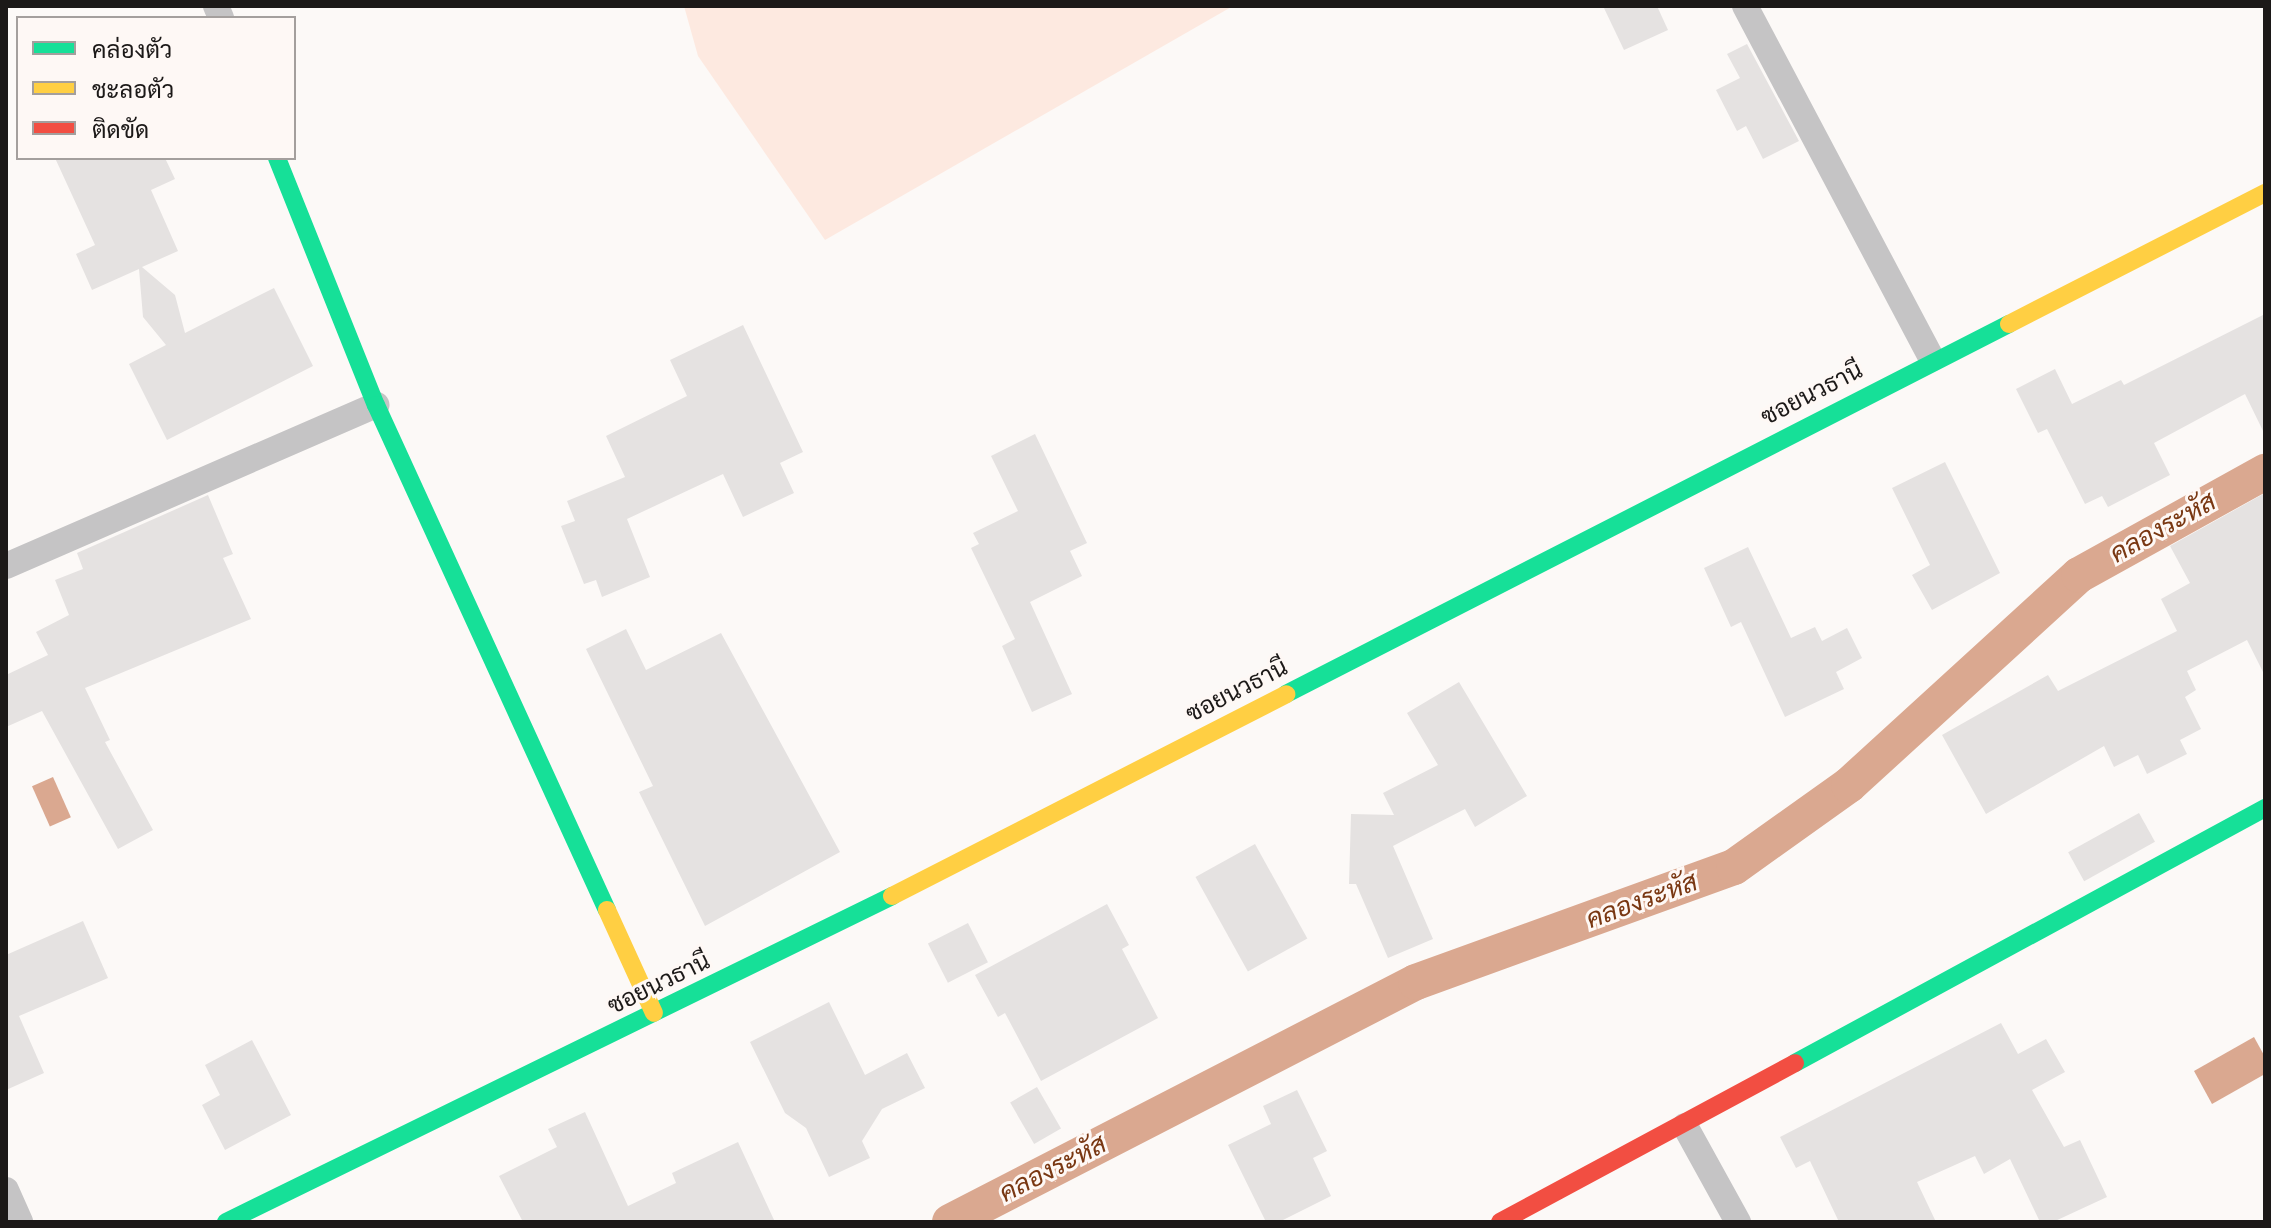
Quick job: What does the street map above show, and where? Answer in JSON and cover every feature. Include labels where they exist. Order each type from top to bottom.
[{"type":"street","points":[[1745,6],[1932,359]]},
{"type":"street","points":[[278,160],[376,405],[654,1013]]},
{"type":"street","name":"ซอยนวธานี","points":[[226,1222],[875,905],[1932,359],[2265,193]]},
{"type":"street","points":[[6,566],[376,405]]},
{"type":"street","points":[[1500,1222],[1685,1126],[2265,808]]},
{"type":"street","points":[[1685,1126],[1738,1222]]},
{"type":"street","points":[[6,1190],[20,1222]]},
{"type":"shaded area","points":[[684,6],[1233,6],[825,240],[698,56]]},
{"type":"shaded area","points":[[53,777],[71,817],[50,827],[32,786]]},
{"type":"shaded area","points":[[2254,1037],[2265,1057],[2265,1074],[2212,1104],[2194,1071]]},
{"type":"building","points":[[1603,6],[1657,6],[1668,30],[1624,50]]},
{"type":"building","points":[[1747,44],[1799,141],[1763,159],[1746,126],[1737,131],[1716,90],[1740,78],[1727,54]]},
{"type":"building","points":[[56,160],[166,160],[175,179],[151,190],[178,251],[142,267],[175,295],[185,333],[274,288],[313,366],[167,440],[129,364],[166,345],[143,317],[139,269],[92,290],[76,254],[95,245]]},
{"type":"building","points":[[2265,314],[2265,435],[2245,394],[2154,443],[2170,475],[2108,507],[2102,496],[2085,504],[2047,429],[2038,433],[2016,389],[2055,369],[2072,404],[2121,380],[2124,385]]},
{"type":"building","points":[[743,325],[803,452],[780,463],[794,493],[743,517],[723,474],[627,519],[650,577],[602,597],[596,580],[584,584],[561,526],[575,521],[567,501],[625,477],[606,436],[687,396],[670,360]]},
{"type":"building","points":[[1035,434],[1087,543],[1070,551],[1082,576],[1030,602],[1072,694],[1032,712],[1002,646],[1015,639],[971,548],[979,544],[973,533],[1018,511],[991,456]]},
{"type":"building","points":[[1945,462],[2000,573],[1932,610],[1912,575],[1930,565],[1892,488]]},
{"type":"building","points":[[2265,493],[2265,676],[2247,640],[2187,671],[2196,690],[2185,697],[2201,729],[2180,740],[2187,754],[2147,774],[2138,755],[2114,767],[2104,746],[1986,814],[1942,735],[2048,675],[2058,691],[2177,631],[2161,599],[2190,583],[2170,546]]},
{"type":"building","points":[[208,495],[233,554],[223,558],[251,619],[85,688],[110,740],[105,742],[153,830],[118,849],[42,711],[6,727],[6,675],[48,655],[36,632],[69,615],[55,580],[83,569],[77,553]]},
{"type":"building","points":[[1748,547],[1791,638],[1815,627],[1822,641],[1847,628],[1862,658],[1836,672],[1844,689],[1785,717],[1741,622],[1731,627],[1704,568]]},
{"type":"building","points":[[626,629],[646,670],[721,633],[840,852],[705,926],[639,792],[653,786],[586,649]]},
{"type":"building","points":[[1459,682],[1527,796],[1475,827],[1465,809],[1393,846],[1433,939],[1388,958],[1356,884],[1349,884],[1351,814],[1394,815],[1383,793],[1438,765],[1407,713]]},
{"type":"building","points":[[2139,813],[2155,842],[2084,881],[2068,852]]},
{"type":"building","points":[[1255,844],[1307,938],[1248,971],[1196,877]]},
{"type":"building","points":[[1107,904],[1129,945],[1122,949],[1158,1018],[1041,1081],[1005,1013],[998,1017],[975,975]]},
{"type":"building","points":[[83,921],[108,978],[19,1016],[44,1073],[6,1090],[6,955]]},
{"type":"building","points":[[968,923],[988,962],[948,983],[928,943]]},
{"type":"building","points":[[829,1002],[865,1075],[907,1053],[925,1088],[882,1109],[862,1141],[870,1158],[829,1177],[806,1128],[785,1113],[750,1042]]},
{"type":"building","points":[[2001,1023],[2018,1054],[2046,1039],[2065,1072],[2032,1090],[2064,1147],[2080,1140],[2107,1197],[2053,1222],[2040,1222],[2010,1159],[1984,1174],[1975,1156],[1917,1182],[1936,1222],[1839,1222],[1810,1161],[1796,1168],[1780,1137]]},
{"type":"building","points":[[252,1040],[291,1115],[225,1150],[202,1105],[220,1095],[205,1065]]},
{"type":"building","points":[[1037,1087],[1061,1129],[1034,1144],[1010,1102]]},
{"type":"building","points":[[1297,1090],[1327,1151],[1313,1158],[1331,1196],[1279,1222],[1266,1222],[1228,1145],[1271,1124],[1263,1106]]},
{"type":"building","points":[[585,1112],[628,1206],[676,1183],[672,1173],[738,1142],[775,1222],[523,1222],[499,1176],[557,1147],[548,1129]]},
{"type":"waterway","name":"คลองระหัส","points":[[950,1222],[1416,982],[1734,867],[1849,785],[2079,575],[2265,472]]},
{"type":"traffic: fast","points":[[278,160],[376,405],[607,910]]},
{"type":"traffic: fast","points":[[1286,694],[2009,324]]},
{"type":"traffic: fast","points":[[1795,1063],[2265,808]]},
{"type":"traffic: fast","points":[[226,1222],[892,896]]},
{"type":"traffic: slow","points":[[2009,324],[2265,193]]},
{"type":"traffic: slow","points":[[892,896],[1286,694]]},
{"type":"traffic: slow","points":[[607,910],[654,1013]]},
{"type":"traffic: jam","points":[[1500,1222],[1795,1063]]}]
